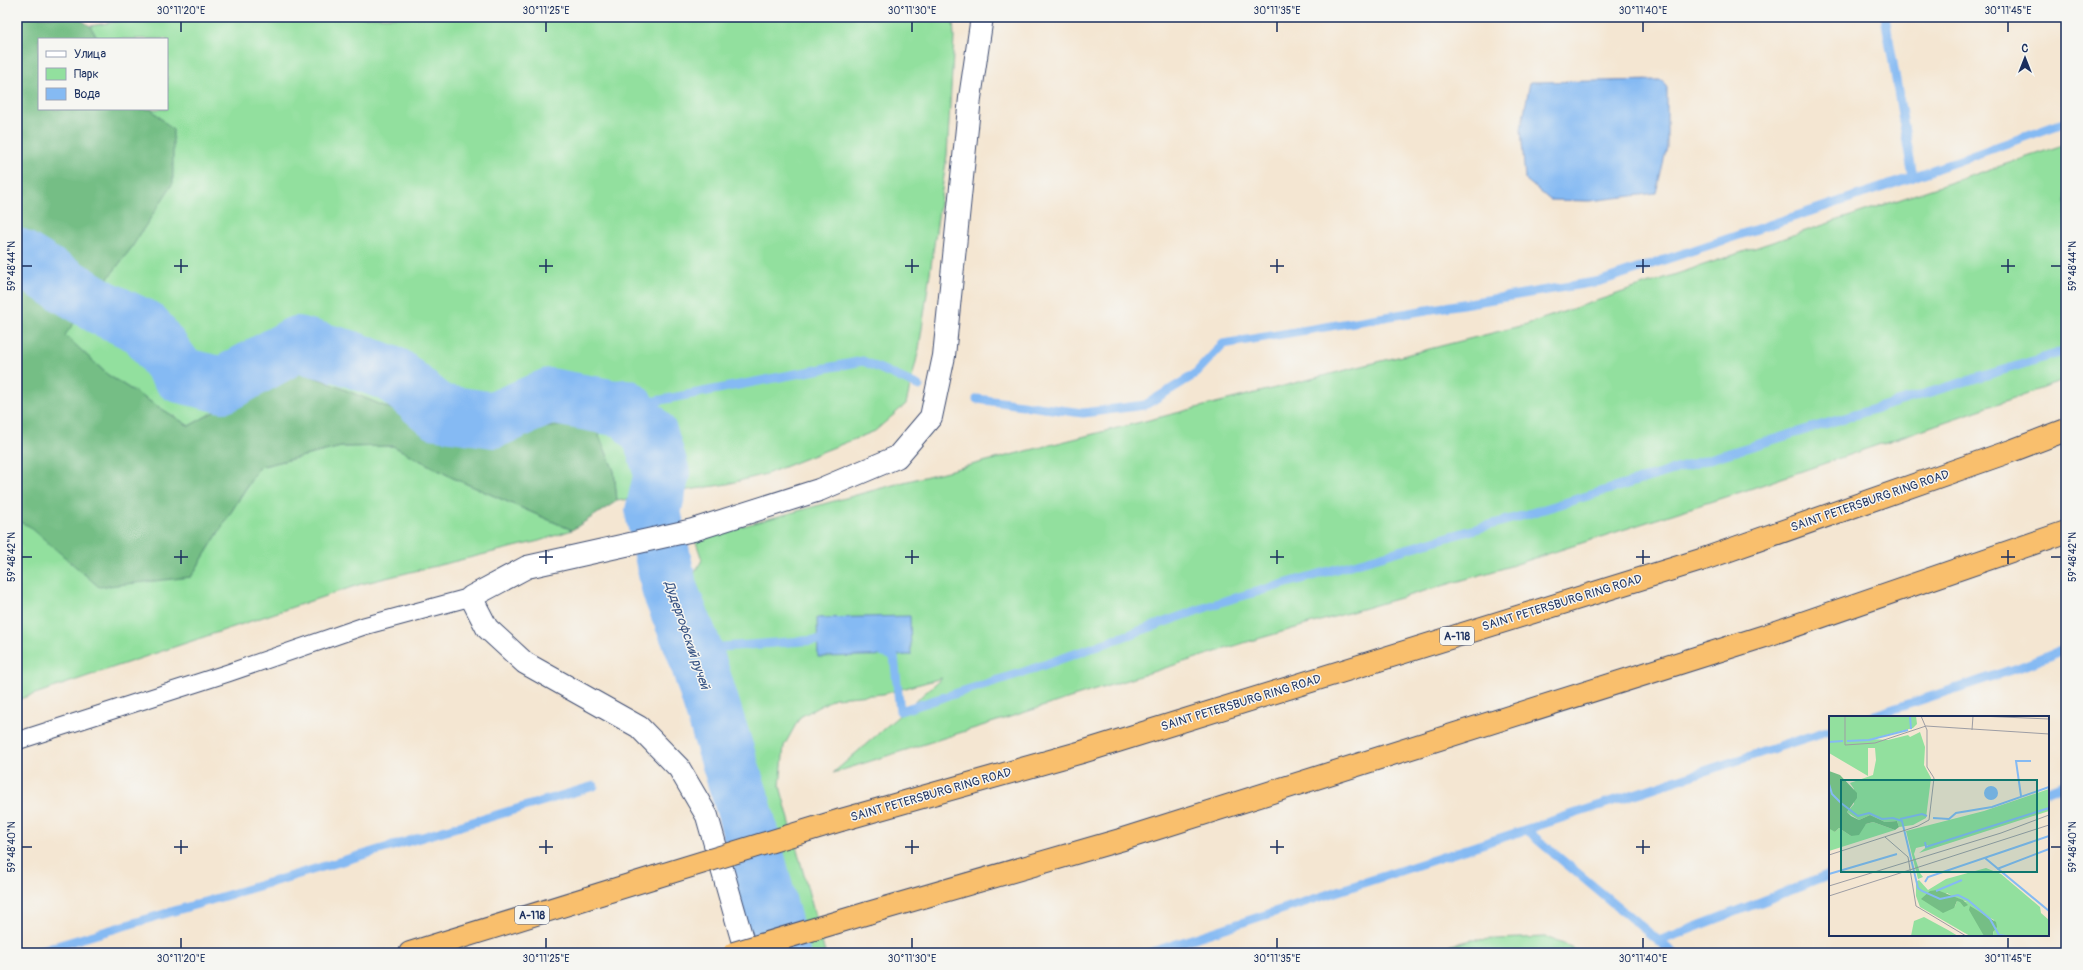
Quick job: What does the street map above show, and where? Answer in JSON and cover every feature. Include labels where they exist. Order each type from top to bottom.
[{"type":"highway","name":"SAINT PETERSBURG RING ROAD","points":[[410,953],[841,820],[1082,752],[1701,560],[2011,452],[2066,430]]},
{"type":"highway","points":[[734,953],[1120,840],[1765,636],[2066,532]]},
{"type":"street","points":[[746,953],[707,816],[679,768],[639,727],[525,662],[487,628],[471,597],[527,567],[626,543],[693,530],[819,490],[897,457],[931,417],[944,356],[970,98],[982,17]]},
{"type":"lane","points":[[17,741],[228,674],[364,626],[471,597]]},
{"type":"green space","points":[[17,17],[77,17],[90,26],[97,38],[38,38],[38,110],[152,110],[173,130],[173,183],[132,247],[65,335],[108,375],[189,426],[256,388],[302,372],[461,438],[559,426],[595,426],[614,471],[617,501],[572,530],[453,478],[393,446],[341,447],[259,467],[191,577],[99,587],[29,526],[17,521]]},
{"type":"green space","points":[[142,17],[953,17],[954,38],[947,155],[919,349],[906,404],[875,431],[766,474],[727,484],[617,501],[614,471],[595,426],[559,426],[461,438],[302,372],[256,388],[189,426],[108,375],[64,335],[132,247],[173,130],[152,110],[168,110],[168,38],[97,38],[90,26]]},
{"type":"green space","points":[[2066,144],[2066,380],[1750,489],[1501,569],[1247,642],[833,773],[942,678],[883,694],[835,698],[800,717],[784,746],[780,786],[825,953],[795,953],[752,792],[723,720],[710,671],[704,631],[689,583],[702,560],[695,539],[904,482],[1524,325]]},
{"type":"green space","points":[[393,446],[453,478],[572,530],[539,541],[361,584],[17,700],[17,521],[191,577],[259,467],[341,447]]},
{"type":"green space","points":[[1546,937],[1586,953],[1418,953],[1472,940]]},
{"type":"water","points":[[1662,80],[1667,88],[1667,147],[1656,193],[1590,201],[1550,200],[1525,179],[1521,129],[1530,82]]},
{"type":"water","points":[[910,616],[911,655],[818,657],[817,618]]},
{"type":"waterway","points":[[1885,17],[1913,177]]},
{"type":"waterway","points":[[977,399],[1083,413],[1145,405],[1194,375],[1223,344],[1601,281],[1913,177],[2066,122]]},
{"type":"waterway","name":"Дудергофский ручей","points":[[17,256],[101,307],[145,328],[180,375],[223,385],[297,344],[346,357],[394,375],[438,412],[494,420],[550,396],[615,408],[625,407],[650,435],[662,473],[653,512],[670,591],[694,649],[743,805],[782,953]]},
{"type":"waterway","points":[[883,653],[894,656],[900,711],[1024,672],[1221,602],[1518,517],[2066,351]]},
{"type":"waterway","points":[[625,407],[863,361],[919,386]]},
{"type":"waterway","points":[[694,649],[817,640],[830,642]]},
{"type":"waterway","points":[[1872,716],[2018,668],[2066,649]]},
{"type":"waterway","points":[[1149,953],[1829,730]]},
{"type":"waterway","points":[[2049,791],[2066,784]]},
{"type":"waterway","points":[[33,953],[594,786]]},
{"type":"waterway","points":[[1526,830],[1673,953]]},
{"type":"waterway","points":[[1659,941],[1829,875]]}]
